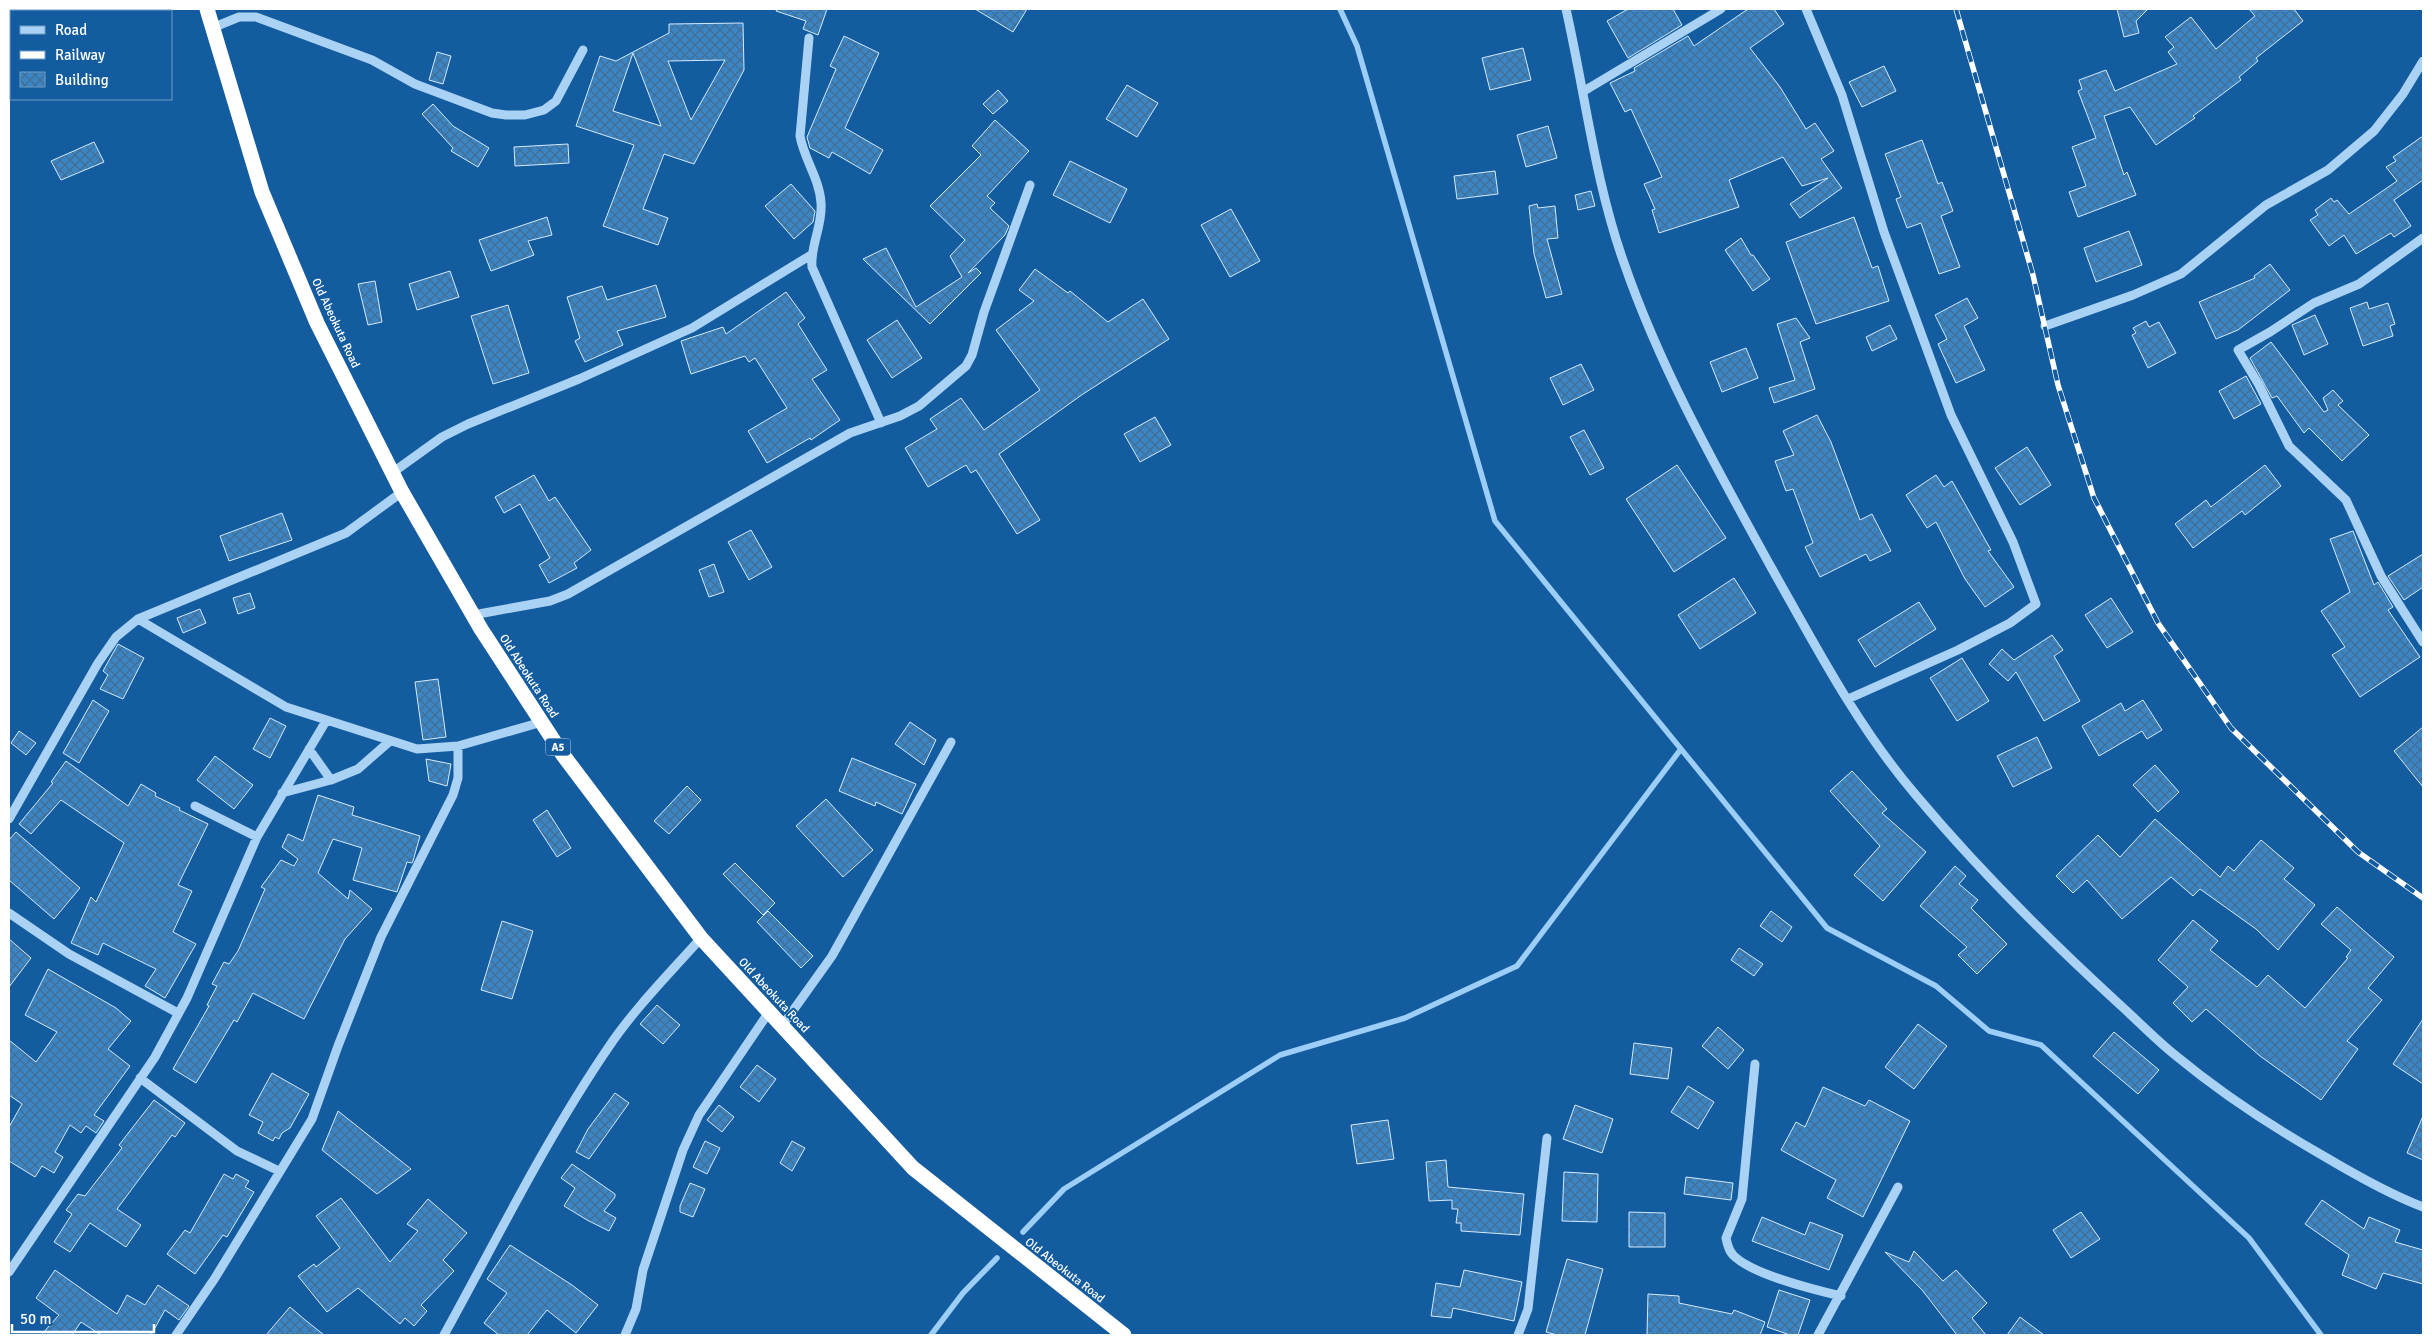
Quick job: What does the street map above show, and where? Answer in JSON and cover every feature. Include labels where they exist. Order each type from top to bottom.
[{"type":"highway","name":"Old Abeokuta Road","points":[[206,9],[262,192],[317,323],[402,492],[473,615],[542,722],[634,851],[701,938],[912,1168],[1124,1335]]},
{"type":"street","points":[[1566,9],[1608,214],[1642,311],[1708,454],[1867,730],[1920,800],[2070,958],[2175,1055],[2249,1110],[2310,1149],[2389,1194],[2423,1207]]},
{"type":"street","points":[[1584,91],[1720,9]]},
{"type":"street","points":[[1806,9],[1842,95],[1884,232],[1951,414],[2013,542],[2036,604],[2010,623],[1958,650],[1848,699]]},
{"type":"street","points":[[212,28],[239,17],[256,17],[372,60],[415,84],[492,113],[506,115],[525,115],[544,110],[556,101],[583,50]]},
{"type":"street","points":[[809,38],[800,136],[803,152],[821,202],[818,234],[811,255],[812,268],[881,423]]},
{"type":"street","points":[[2045,326],[2133,295],[2180,274],[2266,205],[2328,170],[2374,131],[2403,94],[2423,61]]},
{"type":"street","points":[[473,615],[550,601],[568,594],[842,438],[919,406],[966,366],[972,355],[984,312],[1030,185]]},
{"type":"street","points":[[2423,238],[2359,284],[2314,303],[2270,332],[2238,350],[2259,385],[2289,446],[2346,500],[2381,576],[2423,642]]},
{"type":"street","points":[[392,473],[442,437],[459,428],[579,379],[692,328],[811,255]]},
{"type":"street","points":[[9,819],[98,663],[116,637],[138,619],[346,534],[402,492]]},
{"type":"street","points":[[138,619],[286,707],[417,749],[458,746],[542,722]]},
{"type":"street","points":[[9,1272],[140,1078],[178,1013],[256,837],[326,721]]},
{"type":"street","points":[[282,793],[331,780],[358,769],[390,741]]},
{"type":"street","points":[[782,1026],[832,956],[951,742]]},
{"type":"street","points":[[176,1335],[215,1278],[279,1170],[312,1119],[338,1046],[381,937],[453,795],[458,778],[458,746]]},
{"type":"street","points":[[309,749],[331,780]]},
{"type":"street","points":[[195,806],[256,837]]},
{"type":"street","points":[[9,913],[69,954],[178,1013]]},
{"type":"street","points":[[444,1335],[570,1107],[609,1047],[658,985],[701,938]]},
{"type":"street","points":[[626,1335],[636,1309],[643,1270],[683,1150],[699,1115],[769,1012]]},
{"type":"street","points":[[1755,1064],[1742,1199],[1726,1238],[1731,1254],[1745,1265],[1812,1290],[1841,1296]]},
{"type":"street","points":[[140,1078],[237,1151],[279,1170]]},
{"type":"street","points":[[1518,1335],[1528,1309],[1548,1138]]},
{"type":"street","points":[[1818,1335],[1825,1319],[1841,1296],[1898,1187]]},
{"type":"building","points":[[777,9],[827,9],[818,35],[803,29],[806,21],[776,11]]},
{"type":"building","points":[[975,9],[1027,9],[1013,32]]},
{"type":"building","points":[[1628,9],[1673,9],[1682,25],[1628,58],[1607,21]]},
{"type":"building","points":[[1748,9],[1774,9],[1784,24],[1750,48],[1780,87],[1806,129],[1815,123],[1834,151],[1821,159],[1842,188],[1800,218],[1790,204],[1828,178],[1802,186],[1783,157],[1729,180],[1739,207],[1659,233],[1652,210],[1655,209],[1644,184],[1662,177],[1631,109],[1625,112],[1610,83],[1635,71],[1634,68],[1688,36],[1694,46]]},
{"type":"building","points":[[2117,9],[2148,9],[2136,21],[2139,33],[2124,37]]},
{"type":"building","points":[[2249,9],[2294,9],[2303,21],[2256,58],[2258,61],[2239,77],[2241,80],[2193,116],[2195,118],[2156,145],[2130,107],[2104,116],[2124,175],[2127,172],[2136,195],[2078,217],[2069,192],[2086,186],[2072,147],[2096,138],[2078,91],[2082,89],[2079,80],[2106,70],[2115,91],[2177,64],[2168,52],[2174,47],[2165,37],[2191,17],[2216,49],[2255,16]]},
{"type":"building","points":[[743,23],[744,70],[694,164],[664,154],[643,209],[668,218],[658,245],[603,226],[634,145],[576,126],[600,56],[616,61],[669,33],[669,24]],"holes":[[[633,53],[661,126],[613,111]],[[725,60],[691,120],[668,61]]]},
{"type":"building","points":[[844,36],[879,53],[845,128],[883,150],[870,174],[832,152],[829,158],[810,148],[807,137],[836,69],[830,66]]},
{"type":"building","points":[[1523,48],[1531,80],[1490,90],[1482,58]]},
{"type":"building","points":[[437,52],[451,56],[443,84],[429,80]]},
{"type":"building","points":[[1884,66],[1896,91],[1862,107],[1849,82]]},
{"type":"building","points":[[1127,85],[1158,103],[1137,137],[1106,119]]},
{"type":"building","points":[[998,90],[1008,101],[993,114],[983,104]]},
{"type":"building","points":[[433,104],[453,126],[489,148],[478,167],[451,151],[453,148],[422,114]]},
{"type":"building","points":[[995,120],[1029,151],[987,196],[995,203],[990,208],[1009,226],[1005,235],[968,273],[976,268],[981,273],[930,324],[863,259],[886,248],[916,307],[962,277],[950,256],[965,240],[930,206],[981,155],[972,146]]},
{"type":"building","points":[[1548,126],[1557,158],[1526,167],[1517,135]]},
{"type":"building","points":[[2423,136],[2423,180],[2394,200],[2411,226],[2394,237],[2391,233],[2356,254],[2344,235],[2329,246],[2310,220],[2318,215],[2315,210],[2331,198],[2334,202],[2337,200],[2349,214],[2397,181],[2386,167],[2396,161],[2393,157]]},
{"type":"building","points":[[1922,140],[1938,184],[1942,182],[1953,211],[1941,216],[1960,267],[1939,274],[1921,223],[1907,228],[1896,199],[1901,197],[1885,154]]},
{"type":"building","points":[[94,142],[104,162],[61,180],[51,161]]},
{"type":"building","points":[[568,144],[569,163],[515,166],[514,147]]},
{"type":"building","points":[[1070,161],[1127,189],[1110,223],[1053,195]]},
{"type":"building","points":[[1495,171],[1498,194],[1457,199],[1454,176]]},
{"type":"building","points":[[791,184],[815,211],[813,222],[794,239],[765,206]]},
{"type":"building","points":[[1591,191],[1595,206],[1578,210],[1575,195]]},
{"type":"building","points":[[1537,204],[1538,208],[1555,206],[1558,238],[1547,239],[1562,294],[1546,298],[1534,254],[1529,206]]},
{"type":"building","points":[[1231,209],[1260,261],[1230,277],[1201,225]]},
{"type":"building","points":[[547,217],[552,235],[528,241],[534,255],[491,271],[479,240]]},
{"type":"building","points":[[1854,217],[1872,268],[1878,266],[1889,301],[1816,324],[1786,242]]},
{"type":"building","points":[[2129,231],[2142,265],[2096,282],[2084,248]]},
{"type":"building","points":[[1741,238],[1751,255],[1753,255],[1770,279],[1753,291],[1725,250]]},
{"type":"building","points":[[2270,264],[2290,290],[2238,330],[2216,339],[2199,302],[2255,278],[2254,276]]},
{"type":"building","points":[[1035,269],[1068,293],[1070,291],[1108,322],[1143,299],[1169,339],[1083,394],[999,454],[1040,520],[1017,534],[976,470],[971,473],[966,465],[928,487],[905,448],[937,429],[930,419],[961,398],[984,430],[1040,390],[996,330],[1034,301],[1019,290]]},
{"type":"building","points":[[450,271],[459,297],[417,310],[409,284]]},
{"type":"building","points":[[375,281],[382,322],[368,325],[358,284]]},
{"type":"building","points":[[656,285],[666,317],[617,331],[623,345],[585,362],[575,341],[580,338],[567,297],[602,286],[607,300]]},
{"type":"building","points":[[786,292],[805,318],[798,324],[827,370],[812,379],[840,420],[811,440],[810,438],[767,463],[748,431],[787,408],[755,358],[749,362],[745,356],[691,374],[681,341],[723,327],[726,334]]},
{"type":"building","points":[[1967,298],[1978,318],[1964,326],[1985,370],[1956,383],[1938,344],[1947,339],[1935,315]]},
{"type":"building","points":[[2367,302],[2369,309],[2388,303],[2395,324],[2390,326],[2393,336],[2363,346],[2350,308]]},
{"type":"building","points":[[508,305],[529,373],[493,384],[471,316]]},
{"type":"building","points":[[2315,315],[2328,344],[2304,355],[2292,325]]},
{"type":"building","points":[[1796,318],[1810,338],[1800,342],[1815,389],[1774,403],[1769,388],[1795,380],[1777,324]]},
{"type":"building","points":[[897,320],[922,358],[892,378],[867,340]]},
{"type":"building","points":[[2146,321],[2149,327],[2159,322],[2176,353],[2148,368],[2132,335],[2136,333],[2133,328]]},
{"type":"building","points":[[1890,325],[1897,339],[1872,351],[1866,337]]},
{"type":"building","points":[[2271,342],[2324,412],[2328,410],[2323,398],[2333,390],[2343,401],[2338,405],[2369,435],[2342,461],[2309,428],[2304,433],[2277,396],[2272,398],[2250,358]]},
{"type":"building","points":[[1746,348],[1758,378],[1722,392],[1710,362]]},
{"type":"building","points":[[1581,364],[1594,390],[1563,405],[1550,378]]},
{"type":"building","points":[[2246,376],[2261,404],[2234,419],[2219,391]]},
{"type":"building","points":[[1817,415],[1831,442],[1860,520],[1872,514],[1891,551],[1870,561],[1866,554],[1820,577],[1805,547],[1813,543],[1793,489],[1786,491],[1775,461],[1794,455],[1783,431]]},
{"type":"building","points":[[1155,417],[1171,445],[1140,462],[1124,434]]},
{"type":"building","points":[[1584,430],[1604,468],[1590,475],[1570,437]]},
{"type":"building","points":[[2027,447],[2051,485],[2020,505],[1995,468]]},
{"type":"building","points":[[1677,465],[1726,538],[1674,572],[1626,499]]},
{"type":"building","points":[[2265,465],[2281,486],[2245,515],[2242,511],[2193,548],[2175,524],[2206,500],[2211,507]]},
{"type":"building","points":[[534,475],[549,501],[555,497],[591,550],[574,563],[577,568],[549,583],[539,565],[550,558],[520,504],[504,513],[495,497]]},
{"type":"building","points":[[1936,475],[1944,487],[1952,481],[1991,550],[1988,551],[2014,587],[1985,607],[1965,579],[1936,522],[1927,528],[1906,495]]},
{"type":"building","points":[[282,513],[292,540],[229,561],[220,536]]},
{"type":"building","points":[[751,530],[772,567],[749,580],[728,542]]},
{"type":"building","points":[[2353,531],[2374,585],[2378,582],[2393,607],[2388,610],[2420,657],[2360,697],[2332,655],[2345,647],[2321,611],[2350,592],[2330,539]]},
{"type":"building","points":[[2423,554],[2423,587],[2404,600],[2388,576]]},
{"type":"building","points":[[714,564],[724,592],[709,597],[699,570]]},
{"type":"building","points":[[1734,578],[1756,613],[1700,649],[1678,615]]},
{"type":"building","points":[[250,593],[255,608],[238,614],[233,598]]},
{"type":"building","points":[[2111,598],[2133,632],[2107,648],[2085,615]]},
{"type":"building","points":[[1919,602],[1936,629],[1875,667],[1858,640]]},
{"type":"building","points":[[200,609],[206,623],[183,633],[177,618]]},
{"type":"building","points":[[2052,635],[2063,650],[2054,656],[2080,701],[2044,721],[2016,672],[2008,681],[1989,664],[2002,649],[2014,660]]},
{"type":"building","points":[[118,644],[144,658],[123,699],[100,689],[108,675],[103,671]]},
{"type":"building","points":[[1962,658],[1989,701],[1957,721],[1930,678]]},
{"type":"building","points":[[438,679],[446,737],[423,740],[415,682]]},
{"type":"building","points":[[93,700],[109,711],[79,763],[63,753]]},
{"type":"building","points":[[2143,700],[2162,730],[2147,739],[2142,731],[2099,756],[2082,726],[2121,703],[2125,711]]},
{"type":"building","points":[[270,718],[286,726],[270,758],[253,749]]},
{"type":"building","points":[[910,722],[936,740],[924,765],[895,744]]},
{"type":"building","points":[[2423,727],[2423,787],[2394,751]]},
{"type":"building","points":[[19,731],[36,743],[26,755],[11,743]]},
{"type":"building","points":[[2037,737],[2052,768],[2013,787],[1997,756]]},
{"type":"building","points":[[215,756],[253,785],[234,809],[197,780]]},
{"type":"building","points":[[852,758],[916,784],[902,814],[876,802],[875,806],[839,791]]},
{"type":"building","points":[[426,759],[451,764],[447,786],[429,781]]},
{"type":"building","points":[[66,761],[128,806],[141,784],[156,793],[155,796],[208,824],[178,885],[192,891],[173,932],[196,944],[165,998],[145,986],[156,969],[103,943],[98,955],[71,943],[91,897],[96,902],[124,843],[61,800],[31,834],[19,824],[53,783],[51,782]]},
{"type":"building","points":[[2155,765],[2179,792],[2158,812],[2133,785]]},
{"type":"building","points":[[1852,771],[1887,809],[1882,813],[1926,852],[1883,901],[1854,875],[1880,846],[1830,791]]},
{"type":"building","points":[[687,786],[701,800],[669,834],[654,821]]},
{"type":"building","points":[[318,795],[354,807],[352,815],[420,836],[413,861],[412,863],[407,862],[397,892],[353,880],[362,848],[333,839],[318,873],[348,899],[350,890],[372,909],[345,939],[304,1019],[253,993],[237,1022],[234,1020],[196,1083],[173,1069],[209,1006],[207,1005],[217,986],[212,984],[224,962],[229,964],[238,951],[265,889],[261,887],[281,860],[294,866],[298,859],[282,847],[288,834],[303,841]]},
{"type":"building","points":[[826,799],[873,850],[843,877],[796,826]]},
{"type":"building","points":[[547,810],[571,848],[557,857],[533,820]]},
{"type":"building","points":[[2155,819],[2220,877],[2228,866],[2234,871],[2261,840],[2294,868],[2284,879],[2315,905],[2278,950],[2256,929],[2200,889],[2193,896],[2171,877],[2122,919],[2087,880],[2073,893],[2056,876],[2098,835],[2120,857]]},
{"type":"building","points":[[16,832],[80,888],[54,919],[9,880],[9,840]]},
{"type":"building","points":[[735,863],[775,903],[763,915],[723,874]]},
{"type":"building","points":[[1955,866],[1966,876],[1959,884],[1978,900],[1971,908],[2007,944],[1977,974],[1958,955],[1967,947],[1920,906]]},
{"type":"building","points":[[2337,907],[2394,957],[2368,988],[2382,1000],[2347,1041],[2358,1049],[2321,1100],[2260,1056],[2206,1009],[2192,1022],[2173,1003],[2188,987],[2158,960],[2193,920],[2218,941],[2210,950],[2257,987],[2268,975],[2305,1008],[2348,958],[2346,957],[2351,950],[2321,924]]},
{"type":"building","points":[[768,911],[813,956],[801,968],[757,922]]},
{"type":"building","points":[[1771,911],[1792,927],[1782,942],[1760,926]]},
{"type":"building","points":[[502,921],[533,931],[512,999],[481,990]]},
{"type":"building","points":[[9,939],[31,958],[9,987]]},
{"type":"building","points":[[1739,948],[1763,964],[1754,976],[1731,960]]},
{"type":"building","points":[[48,969],[116,1008],[131,1021],[108,1049],[130,1066],[94,1115],[104,1121],[96,1133],[86,1126],[81,1133],[70,1125],[55,1152],[63,1157],[54,1173],[42,1166],[35,1177],[9,1161],[9,1127],[22,1104],[9,1095],[9,1040],[36,1062],[57,1032],[25,1015]]},
{"type":"building","points":[[657,1005],[680,1025],[663,1044],[640,1024]]},
{"type":"building","points":[[2423,1019],[2423,1084],[2393,1064]]},
{"type":"building","points":[[1918,1024],[1947,1046],[1914,1089],[1885,1067]]},
{"type":"building","points":[[1718,1027],[1744,1050],[1728,1069],[1702,1046]]},
{"type":"building","points":[[2114,1032],[2159,1070],[2138,1094],[2093,1056]]},
{"type":"building","points":[[1634,1043],[1672,1048],[1668,1079],[1630,1074]]},
{"type":"building","points":[[757,1065],[776,1079],[759,1102],[740,1087]]},
{"type":"building","points":[[272,1073],[309,1094],[290,1128],[282,1133],[279,1139],[275,1137],[273,1141],[258,1133],[263,1122],[249,1115]]},
{"type":"building","points":[[1688,1086],[1714,1102],[1698,1129],[1671,1112]]},
{"type":"building","points":[[1823,1087],[1865,1106],[1869,1100],[1910,1121],[1863,1217],[1827,1198],[1836,1180],[1781,1150],[1796,1122],[1805,1127]]},
{"type":"building","points":[[615,1093],[629,1103],[589,1159],[576,1152],[588,1129]]},
{"type":"building","points":[[154,1100],[185,1123],[175,1137],[172,1135],[117,1209],[141,1225],[126,1247],[90,1223],[70,1252],[54,1242],[72,1214],[66,1210],[78,1194],[85,1196],[122,1148],[119,1145]]},
{"type":"building","points":[[719,1105],[734,1117],[722,1132],[707,1120]]},
{"type":"building","points":[[1575,1105],[1613,1119],[1602,1153],[1563,1139]]},
{"type":"building","points":[[338,1111],[411,1169],[377,1194],[322,1150]]},
{"type":"building","points":[[2423,1116],[2423,1160],[2407,1153]]},
{"type":"building","points":[[1388,1120],[1394,1159],[1357,1164],[1351,1125]]},
{"type":"building","points":[[705,1141],[720,1148],[707,1174],[693,1167]]},
{"type":"building","points":[[792,1141],[805,1148],[792,1171],[780,1163]]},
{"type":"building","points":[[1446,1160],[1448,1187],[1524,1194],[1520,1235],[1461,1231],[1461,1223],[1456,1223],[1458,1209],[1452,1209],[1452,1200],[1429,1201],[1426,1162]]},
{"type":"building","points":[[572,1164],[615,1194],[615,1197],[604,1211],[616,1218],[609,1231],[564,1206],[575,1188],[561,1178]]},
{"type":"building","points":[[1564,1172],[1598,1174],[1597,1222],[1562,1221]]},
{"type":"building","points":[[224,1174],[233,1179],[236,1174],[249,1181],[245,1187],[254,1192],[227,1237],[223,1235],[195,1274],[167,1254],[185,1230],[190,1233]]},
{"type":"building","points":[[1686,1177],[1733,1183],[1731,1200],[1684,1194]]},
{"type":"building","points":[[690,1183],[705,1189],[693,1217],[680,1212],[680,1206]]},
{"type":"building","points":[[341,1198],[390,1262],[418,1231],[407,1224],[428,1199],[467,1233],[443,1260],[454,1271],[421,1305],[427,1311],[414,1326],[405,1318],[400,1324],[358,1288],[327,1312],[298,1276],[314,1264],[316,1267],[340,1248],[316,1216]]},
{"type":"building","points":[[2322,1200],[2364,1229],[2369,1217],[2400,1230],[2395,1242],[2423,1250],[2423,1284],[2383,1273],[2376,1289],[2342,1275],[2349,1255],[2305,1224]]},
{"type":"building","points":[[1629,1212],[1665,1213],[1665,1247],[1629,1247]]},
{"type":"building","points":[[2081,1212],[2100,1239],[2071,1258],[2053,1230]]},
{"type":"building","points":[[1762,1217],[1805,1235],[1810,1222],[1843,1235],[1829,1270],[1752,1241]]},
{"type":"building","points":[[510,1245],[572,1285],[598,1305],[576,1333],[547,1310],[527,1335],[499,1335],[484,1323],[507,1293],[487,1279]]},
{"type":"building","points":[[1914,1251],[1943,1281],[1956,1270],[1987,1303],[1972,1318],[1986,1335],[1957,1335],[1922,1290],[1885,1252],[1909,1262]]},
{"type":"building","points":[[1567,1259],[1603,1269],[1585,1335],[1557,1335],[1546,1332]]},
{"type":"building","points":[[55,1270],[117,1314],[127,1295],[145,1305],[158,1285],[189,1306],[179,1320],[165,1310],[151,1335],[101,1335],[81,1322],[72,1335],[41,1335],[59,1315],[36,1298]]},
{"type":"building","points":[[1464,1270],[1522,1282],[1514,1321],[1453,1308],[1451,1318],[1431,1316],[1436,1283],[1460,1287]]},
{"type":"building","points":[[1779,1290],[1810,1300],[1798,1335],[1790,1335],[1767,1327]]},
{"type":"building","points":[[1648,1294],[1679,1296],[1679,1303],[1732,1314],[1734,1310],[1765,1322],[1760,1335],[1647,1335]]},
{"type":"building","points":[[290,1307],[304,1319],[324,1335],[266,1335]]},
{"type":"building","points":[[2020,1317],[2044,1335],[2007,1335]]},
{"type":"waterway","points":[[1340,9],[1357,46],[1495,521],[1827,928],[1936,986],[1989,1031],[2041,1045],[2249,1238],[2321,1335]]},
{"type":"waterway","points":[[1023,1232],[1064,1189],[1280,1055],[1405,1018],[1517,966],[1681,749]]},
{"type":"waterway","points":[[931,1335],[963,1293],[997,1258]]},
{"type":"railway","points":[[1956,9],[2033,275],[2058,385],[2094,498],[2158,623],[2231,728],[2358,852],[2423,898]]}]
